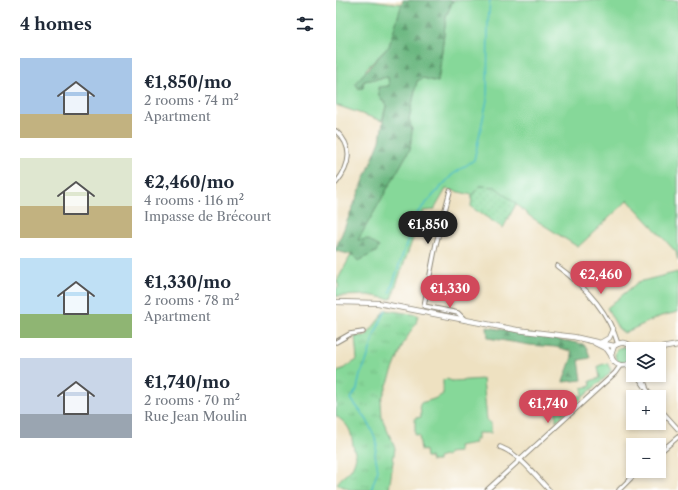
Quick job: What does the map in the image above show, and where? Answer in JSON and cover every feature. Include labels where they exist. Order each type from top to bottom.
[{"type":"street","points":[[336,131],[344,139],[349,153],[346,169],[336,182]]},
{"type":"street","points":[[450,191],[436,244],[424,306],[458,313],[465,320]]},
{"type":"street","points":[[557,266],[572,277],[601,307],[613,329],[616,345],[611,355]]},
{"type":"street","points":[[336,302],[378,303],[517,330],[574,337],[616,345],[626,343]]},
{"type":"street","points":[[598,342],[607,340],[613,329]]},
{"type":"street","points":[[336,342],[350,334],[363,332]]},
{"type":"street","points":[[592,341],[607,349],[614,361],[620,366],[626,365]]},
{"type":"street","points":[[666,347],[678,345]]},
{"type":"street","points":[[487,490],[615,374],[620,366]]},
{"type":"street","points":[[642,382],[646,388]]},
{"type":"street","points":[[644,382],[646,388]]},
{"type":"street","points":[[666,416],[678,430]]},
{"type":"street","points":[[666,447],[678,437]]},
{"type":"street","points":[[500,446],[519,460],[549,490]]},
{"type":"street","points":[[619,490],[631,478]]},
{"type":"green space","points":[[336,0],[369,0],[402,4],[389,46],[366,69],[364,81],[388,77],[389,86],[378,88],[379,95],[386,106],[382,121],[336,105]]},
{"type":"green space","points":[[403,0],[453,0],[446,17],[438,82],[423,78],[417,81],[409,119],[412,130],[410,149],[358,240],[368,239],[379,247],[376,252],[358,261],[353,255],[336,251],[336,248],[380,141],[386,106],[379,95],[378,87],[389,86],[388,77],[364,81],[363,88],[359,89],[355,83],[389,46]]},
{"type":"green space","points":[[453,0],[678,0],[678,261],[676,252],[628,200],[578,247],[531,217],[495,187],[480,186],[472,195],[446,189],[434,210],[423,211],[391,299],[368,295],[336,296],[336,289],[339,287],[337,281],[351,255],[353,255],[358,240],[410,149],[412,130],[409,119],[417,81],[423,78],[438,82],[446,17]]},
{"type":"green space","points":[[480,186],[495,187],[516,204],[503,228],[471,207],[472,195]]},
{"type":"green space","points":[[678,272],[678,312],[661,316],[624,333],[618,328],[607,308],[638,282]]},
{"type":"green space","points":[[386,310],[418,315],[416,323],[403,344],[381,401],[382,418],[395,448],[389,490],[350,490],[337,484],[350,470],[356,456],[351,434],[347,425],[336,416],[336,373],[357,360],[355,336],[366,336]]},
{"type":"green space","points":[[487,327],[583,344],[587,348],[590,358],[579,360],[582,380],[563,382],[572,357],[571,351],[555,347],[530,345],[488,338]]},
{"type":"green space","points":[[623,347],[626,348],[626,362],[623,363],[617,361],[615,355],[617,349]]},
{"type":"green space","points":[[607,363],[611,370],[608,375],[556,421],[556,412],[564,412],[563,405],[575,403],[575,397],[583,395],[582,388],[591,386],[590,381],[600,378],[598,366]]},
{"type":"green space","points":[[447,379],[452,381],[483,379],[487,420],[491,423],[491,433],[478,433],[478,439],[475,439],[475,443],[458,446],[459,452],[448,453],[448,455],[438,458],[438,461],[431,461],[430,457],[426,457],[425,450],[421,451],[419,435],[415,435],[415,418],[421,417],[420,403],[435,399],[443,394],[443,380]]},
{"type":"waterway","points":[[390,292],[417,213],[452,175],[474,160],[487,100],[488,23],[490,0]]},
{"type":"waterway","points":[[374,335],[386,310]]},
{"type":"waterway","points":[[371,490],[378,470],[375,454],[377,443],[367,420],[351,399],[357,389],[360,375],[374,337]]}]
